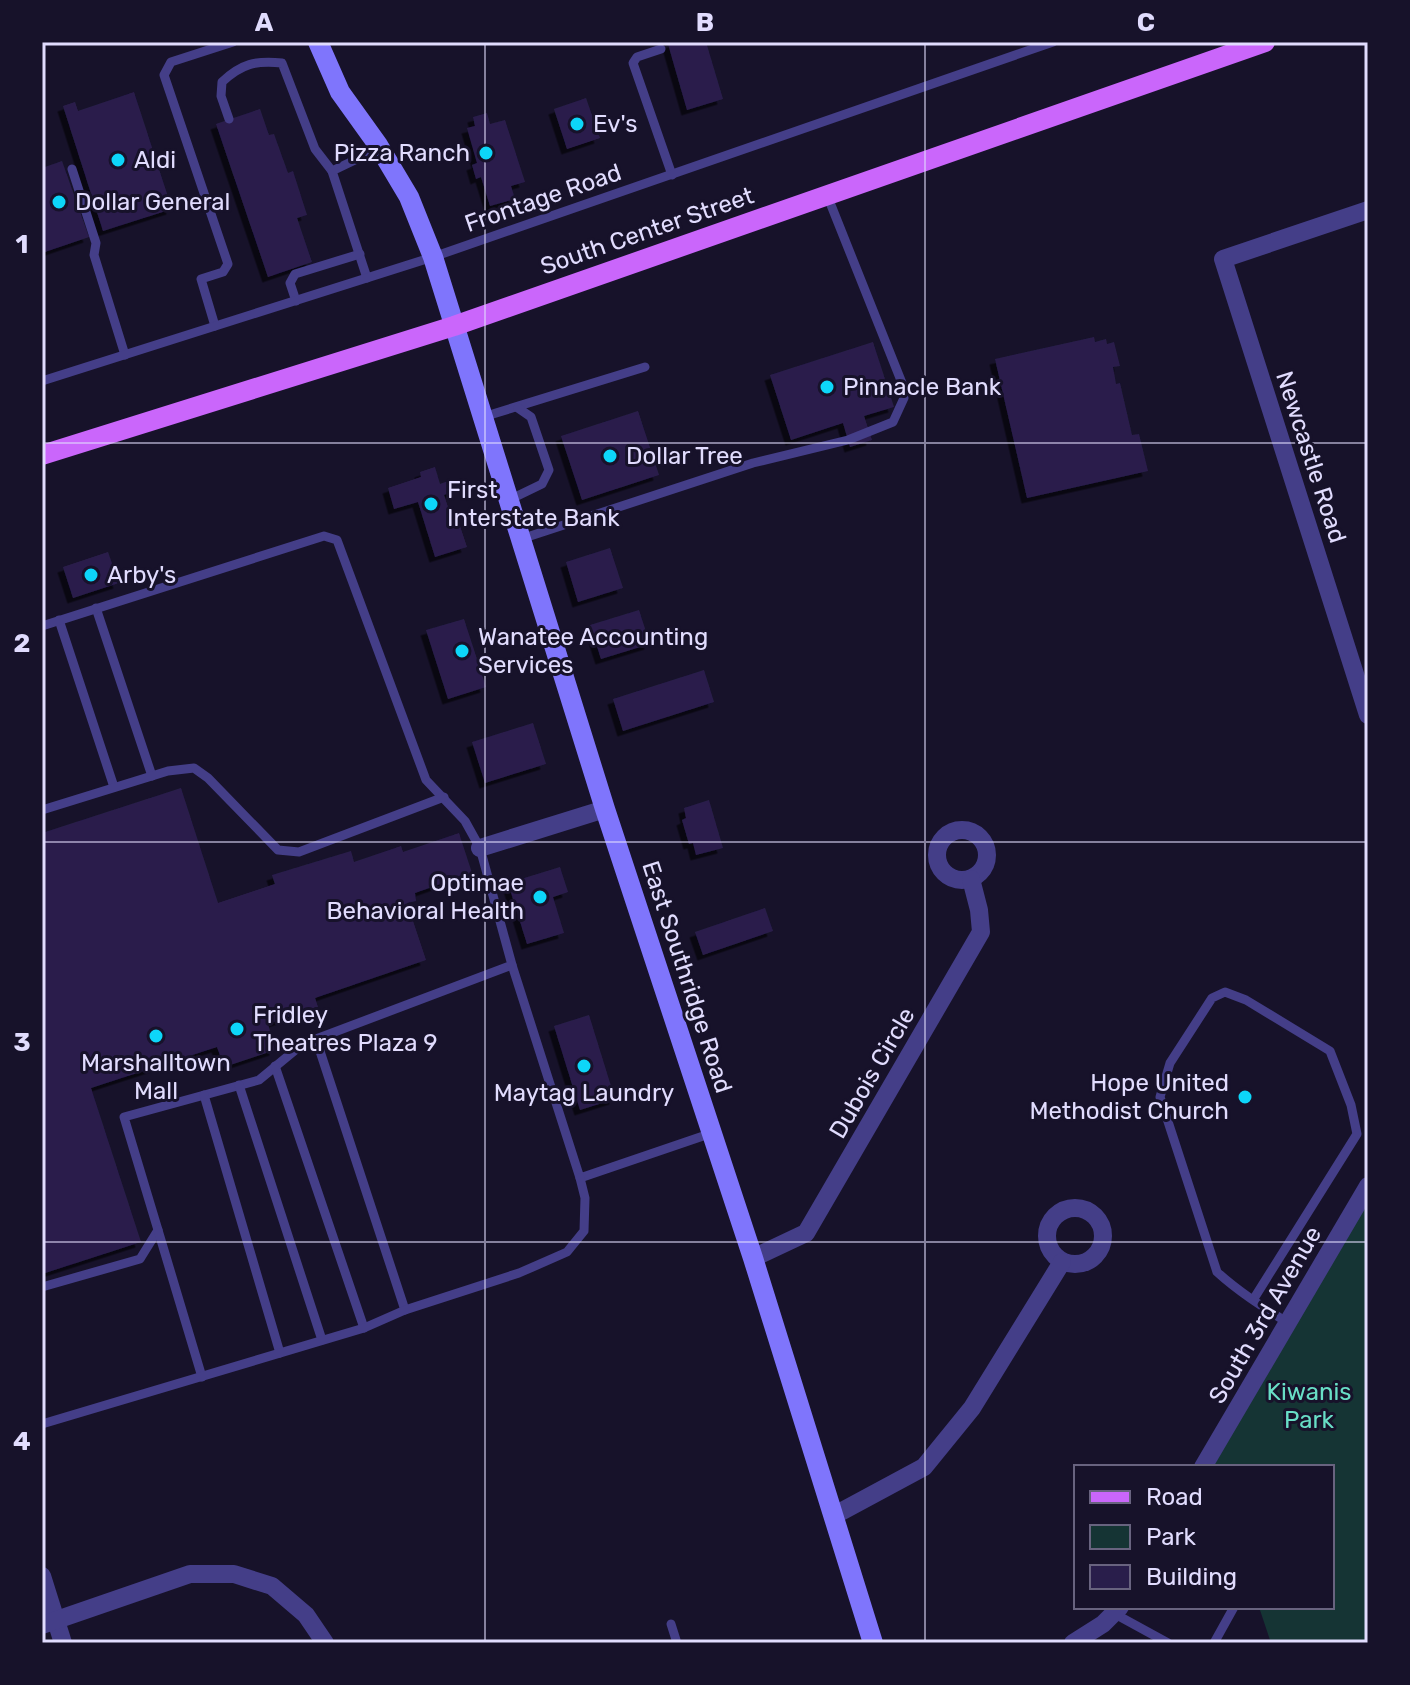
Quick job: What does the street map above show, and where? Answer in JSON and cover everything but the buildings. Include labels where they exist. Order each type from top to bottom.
[{"type":"main road","name":"South Center Street","points":[[42,455],[454,326],[1265,42]]},
{"type":"street","name":"East Southridge Road","points":[[318,42],[340,92],[380,148],[409,197],[433,257],[605,809],[753,1258],[873,1643]]},
{"type":"street","name":"Newcastle Road","points":[[1368,210],[1223,259],[1368,715]]},
{"type":"street","points":[[480,848],[605,809]]},
{"type":"street","name":"Dubois Circle","points":[[753,1258],[806,1233],[973,946],[981,932],[971,879]]},
{"type":"street","name":"South 3rd Avenue","points":[[1204,1465],[1368,1186]]},
{"type":"street","points":[[833,1516],[924,1467],[972,1408],[1062,1262]]},
{"type":"street","points":[[49,1623],[190,1574],[234,1574],[272,1586],[306,1615],[325,1643]]},
{"type":"street","points":[[42,1576],[49,1623],[63,1643]]},
{"type":"street","points":[[1073,1643],[1118,1611]]},
{"type":"lane","points":[[215,326],[201,279],[223,272],[228,264],[164,75],[171,62],[233,42]]},
{"type":"lane","name":"Frontage Road","points":[[42,381],[433,257],[1053,42]]},
{"type":"lane","points":[[661,49],[637,57],[633,63],[672,175]]},
{"type":"lane","points":[[229,119],[221,96],[222,82],[238,67],[266,61],[282,63],[315,149],[332,171],[367,278]]},
{"type":"lane","points":[[332,171],[380,148]]},
{"type":"lane","points":[[72,169],[96,243],[94,255],[125,355]]},
{"type":"lane","points":[[521,539],[753,463],[848,440],[893,422],[904,398],[902,383],[827,195]]},
{"type":"lane","points":[[296,301],[286,275],[360,254]]},
{"type":"lane","points":[[483,417],[645,367]]},
{"type":"lane","points":[[508,500],[542,484],[549,470],[531,417],[518,408]]},
{"type":"lane","points":[[42,626],[324,536],[337,540],[426,780],[465,821],[480,848],[512,965],[585,1198],[584,1231],[567,1252],[519,1273],[405,1310],[364,1328],[42,1424]]},
{"type":"lane","points":[[96,608],[152,776]]},
{"type":"lane","points":[[59,620],[114,787]]},
{"type":"lane","points":[[42,810],[152,776],[194,768],[208,778],[278,850],[299,852],[444,797]]},
{"type":"lane","points":[[202,1377],[124,1117],[259,1080],[299,1047],[316,1039],[512,965]]},
{"type":"lane","points":[[1253,1300],[1357,1134],[1351,1105],[1330,1051],[1246,1000],[1225,992],[1212,998],[1170,1063],[1160,1097],[1217,1272],[1253,1300],[1288,1323]]},
{"type":"lane","points":[[316,1039],[405,1310]]},
{"type":"lane","points":[[275,1066],[364,1328]]},
{"type":"lane","points":[[239,1085],[322,1340]]},
{"type":"lane","points":[[204,1095],[280,1353]]},
{"type":"lane","points":[[580,1178],[712,1133]]},
{"type":"lane","points":[[42,1287],[140,1259],[158,1230]]},
{"type":"lane","points":[[1214,1643],[1233,1609]]},
{"type":"lane","points":[[1118,1611],[1168,1643]]},
{"type":"lane","points":[[671,1624],[677,1643]]},
{"type":"green space","name":"Kiwanis Park","points":[[1368,1186],[1368,1643],[1271,1643],[1260,1609],[1334,1609],[1334,1465],[1213,1465],[1210,1456]]},
{"type":"place","name":"Ev's","points":[[577,124]]},
{"type":"place","name":"Pizza Ranch","points":[[486,153]]},
{"type":"place","name":"Aldi","points":[[118,160]]},
{"type":"place","name":"Dollar General","points":[[59,202]]},
{"type":"place","name":"Pinnacle Bank","points":[[827,387]]},
{"type":"place","name":"Dollar Tree","points":[[610,456]]},
{"type":"place","name":"First Interstate Bank","points":[[431,504]]},
{"type":"place","name":"Arby's","points":[[91,575]]},
{"type":"place","name":"Wanatee Accounting Services","points":[[462,651]]},
{"type":"place","name":"Optimae Behavioral Health","points":[[540,897]]},
{"type":"place","name":"Fridley Theatres Plaza 9","points":[[237,1029]]},
{"type":"place","name":"Marshalltown Mall","points":[[156,1036]]},
{"type":"place","name":"Maytag Laundry","points":[[584,1066]]},
{"type":"place","name":"Hope United Methodist Church","points":[[1245,1097]]}]
